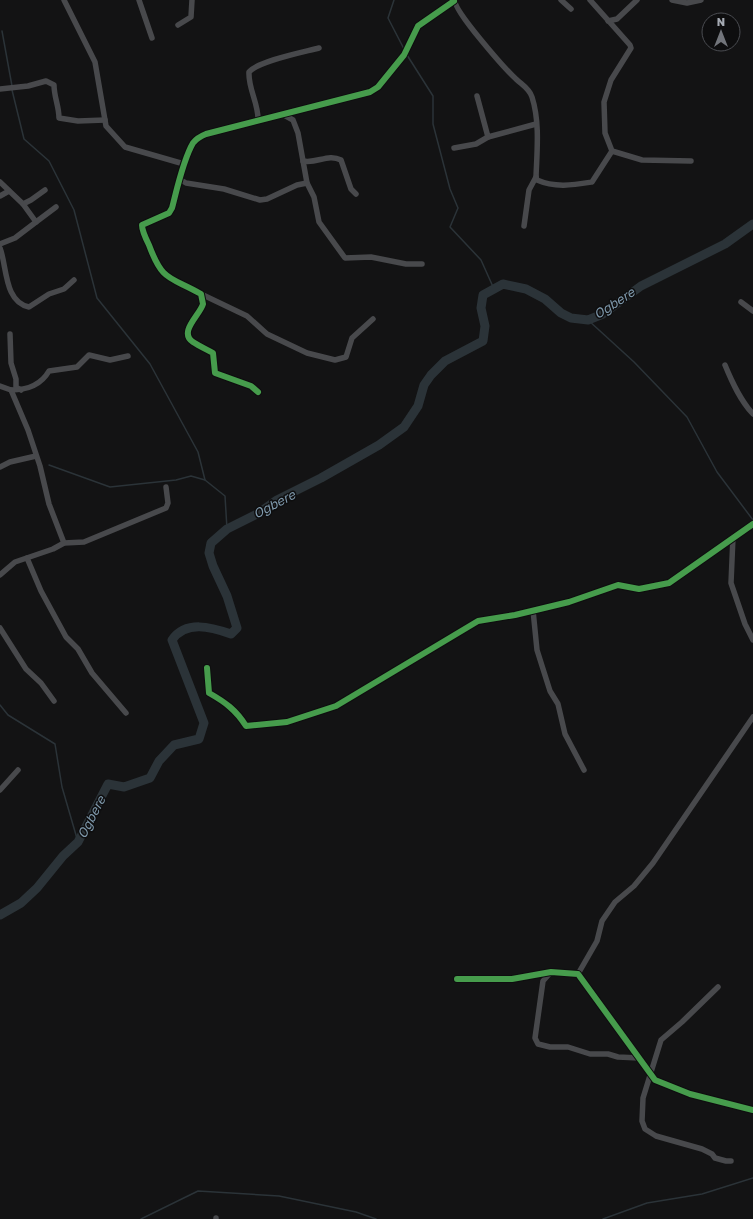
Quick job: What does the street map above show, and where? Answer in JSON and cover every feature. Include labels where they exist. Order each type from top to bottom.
[{"type":"street","points":[[64,0],[94,62],[106,126],[124,147],[184,164]]},
{"type":"street","points":[[139,0],[152,38]]},
{"type":"street","points":[[178,25],[191,17],[192,0]]},
{"type":"street","points":[[373,319],[352,338],[346,357],[334,360],[307,353],[267,334],[247,316],[169,279],[163,273],[155,262],[142,228],[143,223],[169,213],[172,208],[184,164],[194,143],[199,138],[206,134],[370,92],[378,87],[404,55],[418,26],[454,0],[471,29],[516,79],[528,89],[532,97],[536,124],[536,177],[529,190],[524,226]]},
{"type":"street","points":[[561,0],[571,9]]},
{"type":"street","points":[[590,0],[630,44],[631,48],[611,80],[604,102],[605,133],[612,151]]},
{"type":"street","points":[[608,21],[617,19],[637,0]]},
{"type":"street","points":[[672,0],[687,2],[701,0]]},
{"type":"street","points":[[258,121],[258,114],[250,84],[250,72],[252,68],[319,48]]},
{"type":"street","points":[[0,89],[33,85],[46,81],[50,82],[54,85],[54,95],[59,108],[59,118],[78,121],[105,120]]},
{"type":"street","points":[[477,96],[488,137]]},
{"type":"street","points":[[284,115],[293,120],[307,183],[314,197],[320,222],[345,258],[371,257],[400,264],[422,264]]},
{"type":"street","points":[[454,148],[476,144],[488,137],[536,124]]},
{"type":"street","points":[[612,151],[642,160],[691,161]]},
{"type":"street","points":[[536,177],[537,180],[549,185],[592,182],[612,151]]},
{"type":"street","points":[[303,161],[314,161],[332,157],[341,160],[351,189],[356,194]]},
{"type":"street","points":[[180,180],[186,183],[224,189],[260,200],[266,199],[297,185],[307,183]]},
{"type":"street","points":[[0,182],[23,204],[36,222]]},
{"type":"street","points":[[23,204],[45,190]]},
{"type":"street","points":[[0,196],[9,191]]},
{"type":"street","points":[[0,244],[15,238],[56,207]]},
{"type":"street","points":[[0,248],[4,272],[16,300],[21,305],[29,307],[49,294],[64,289],[74,280]]},
{"type":"street","points":[[201,294],[203,304],[188,328],[189,338],[213,353],[215,373],[251,386],[258,392]]},
{"type":"street","points":[[741,302],[753,311]]},
{"type":"street","points":[[10,334],[11,363],[16,379],[16,387],[21,390]]},
{"type":"street","points":[[0,386],[11,390],[21,390],[33,386],[46,378],[49,372],[78,367],[89,355],[110,360],[128,356]]},
{"type":"street","points":[[725,364],[742,399],[753,414]]},
{"type":"street","points":[[11,390],[36,456],[49,504],[64,543]]},
{"type":"street","points":[[0,467],[10,462],[36,456]]},
{"type":"street","points":[[0,575],[15,562],[52,549],[64,543],[84,542],[126,524],[158,513],[166,508],[168,503],[166,487]]},
{"type":"street","points":[[207,668],[209,693],[226,702],[237,712],[246,726],[287,722],[336,706],[478,621],[515,615],[569,602],[618,585],[639,590],[669,583],[701,562],[733,537],[753,524]]},
{"type":"street","points":[[733,537],[731,583],[745,624],[753,640]]},
{"type":"street","points":[[27,558],[62,632],[78,649],[92,673],[126,713]]},
{"type":"street","points":[[532,610],[537,650],[550,691],[558,704],[565,734],[584,770]]},
{"type":"street","points":[[0,628],[26,669],[41,683],[54,701]]},
{"type":"street","points":[[578,974],[597,941],[602,921],[615,902],[634,886],[652,863],[753,717]]},
{"type":"street","points":[[0,790],[18,770]]},
{"type":"street","points":[[551,972],[543,981],[535,1038],[538,1044],[550,1047],[568,1047],[590,1054],[608,1054],[618,1057],[639,1058]]},
{"type":"street","points":[[457,979],[512,979],[551,972],[578,974],[655,1080],[690,1094],[753,1110]]},
{"type":"street","points":[[718,987],[661,1040],[656,1051],[651,1075],[643,1098],[642,1121],[645,1129],[656,1136],[702,1149],[712,1154],[715,1158],[726,1162],[731,1161]]},
{"type":"waterway","points":[[394,0],[388,18],[404,49]]},
{"type":"waterway","points":[[2,31],[12,86]]},
{"type":"waterway","points":[[407,55],[433,96],[433,124],[450,189],[458,208],[450,227],[481,260],[494,289]]},
{"type":"waterway","points":[[12,90],[24,139],[49,161],[74,210],[97,298],[150,364],[198,452],[205,480],[225,496],[227,529]]},
{"type":"waterway","name":"Ogbere","points":[[0,915],[21,903],[37,888],[63,856],[78,842],[108,784],[124,787],[150,778],[159,761],[174,745],[199,739],[204,723],[172,640],[184,630],[192,627],[215,629],[231,634],[237,628],[227,596],[213,566],[209,553],[211,543],[227,529],[259,513],[277,500],[321,478],[379,445],[404,427],[418,406],[424,385],[431,375],[445,361],[483,341],[485,326],[481,308],[483,295],[503,284],[526,289],[545,299],[561,313],[571,318],[588,320],[603,314],[641,286],[725,244],[753,224]]},
{"type":"waterway","points":[[588,320],[634,362],[687,417],[717,472],[753,520]]},
{"type":"waterway","points":[[49,465],[110,487],[176,480],[191,476],[205,480]]},
{"type":"waterway","points":[[0,705],[8,715],[55,744],[62,787],[78,842]]},
{"type":"waterway","points":[[603,1219],[647,1203],[702,1194],[753,1178]]},
{"type":"waterway","points":[[141,1219],[198,1191],[279,1196],[356,1212],[376,1219]]},
{"type":"cycle path","points":[[258,392],[251,386],[215,373],[213,353],[193,342],[189,338],[188,333],[191,323],[203,304],[201,294],[175,281],[163,272],[144,235],[142,225],[169,213],[172,208],[189,150],[197,139],[206,134],[370,92],[378,87],[404,55],[418,26],[454,1]]},
{"type":"cycle path","points":[[207,668],[209,693],[230,707],[246,726],[287,722],[336,706],[478,621],[515,615],[569,602],[618,585],[639,589],[669,583],[753,524]]},
{"type":"cycle path","points":[[457,979],[512,979],[551,972],[578,974],[655,1080],[690,1094],[753,1110]]}]
